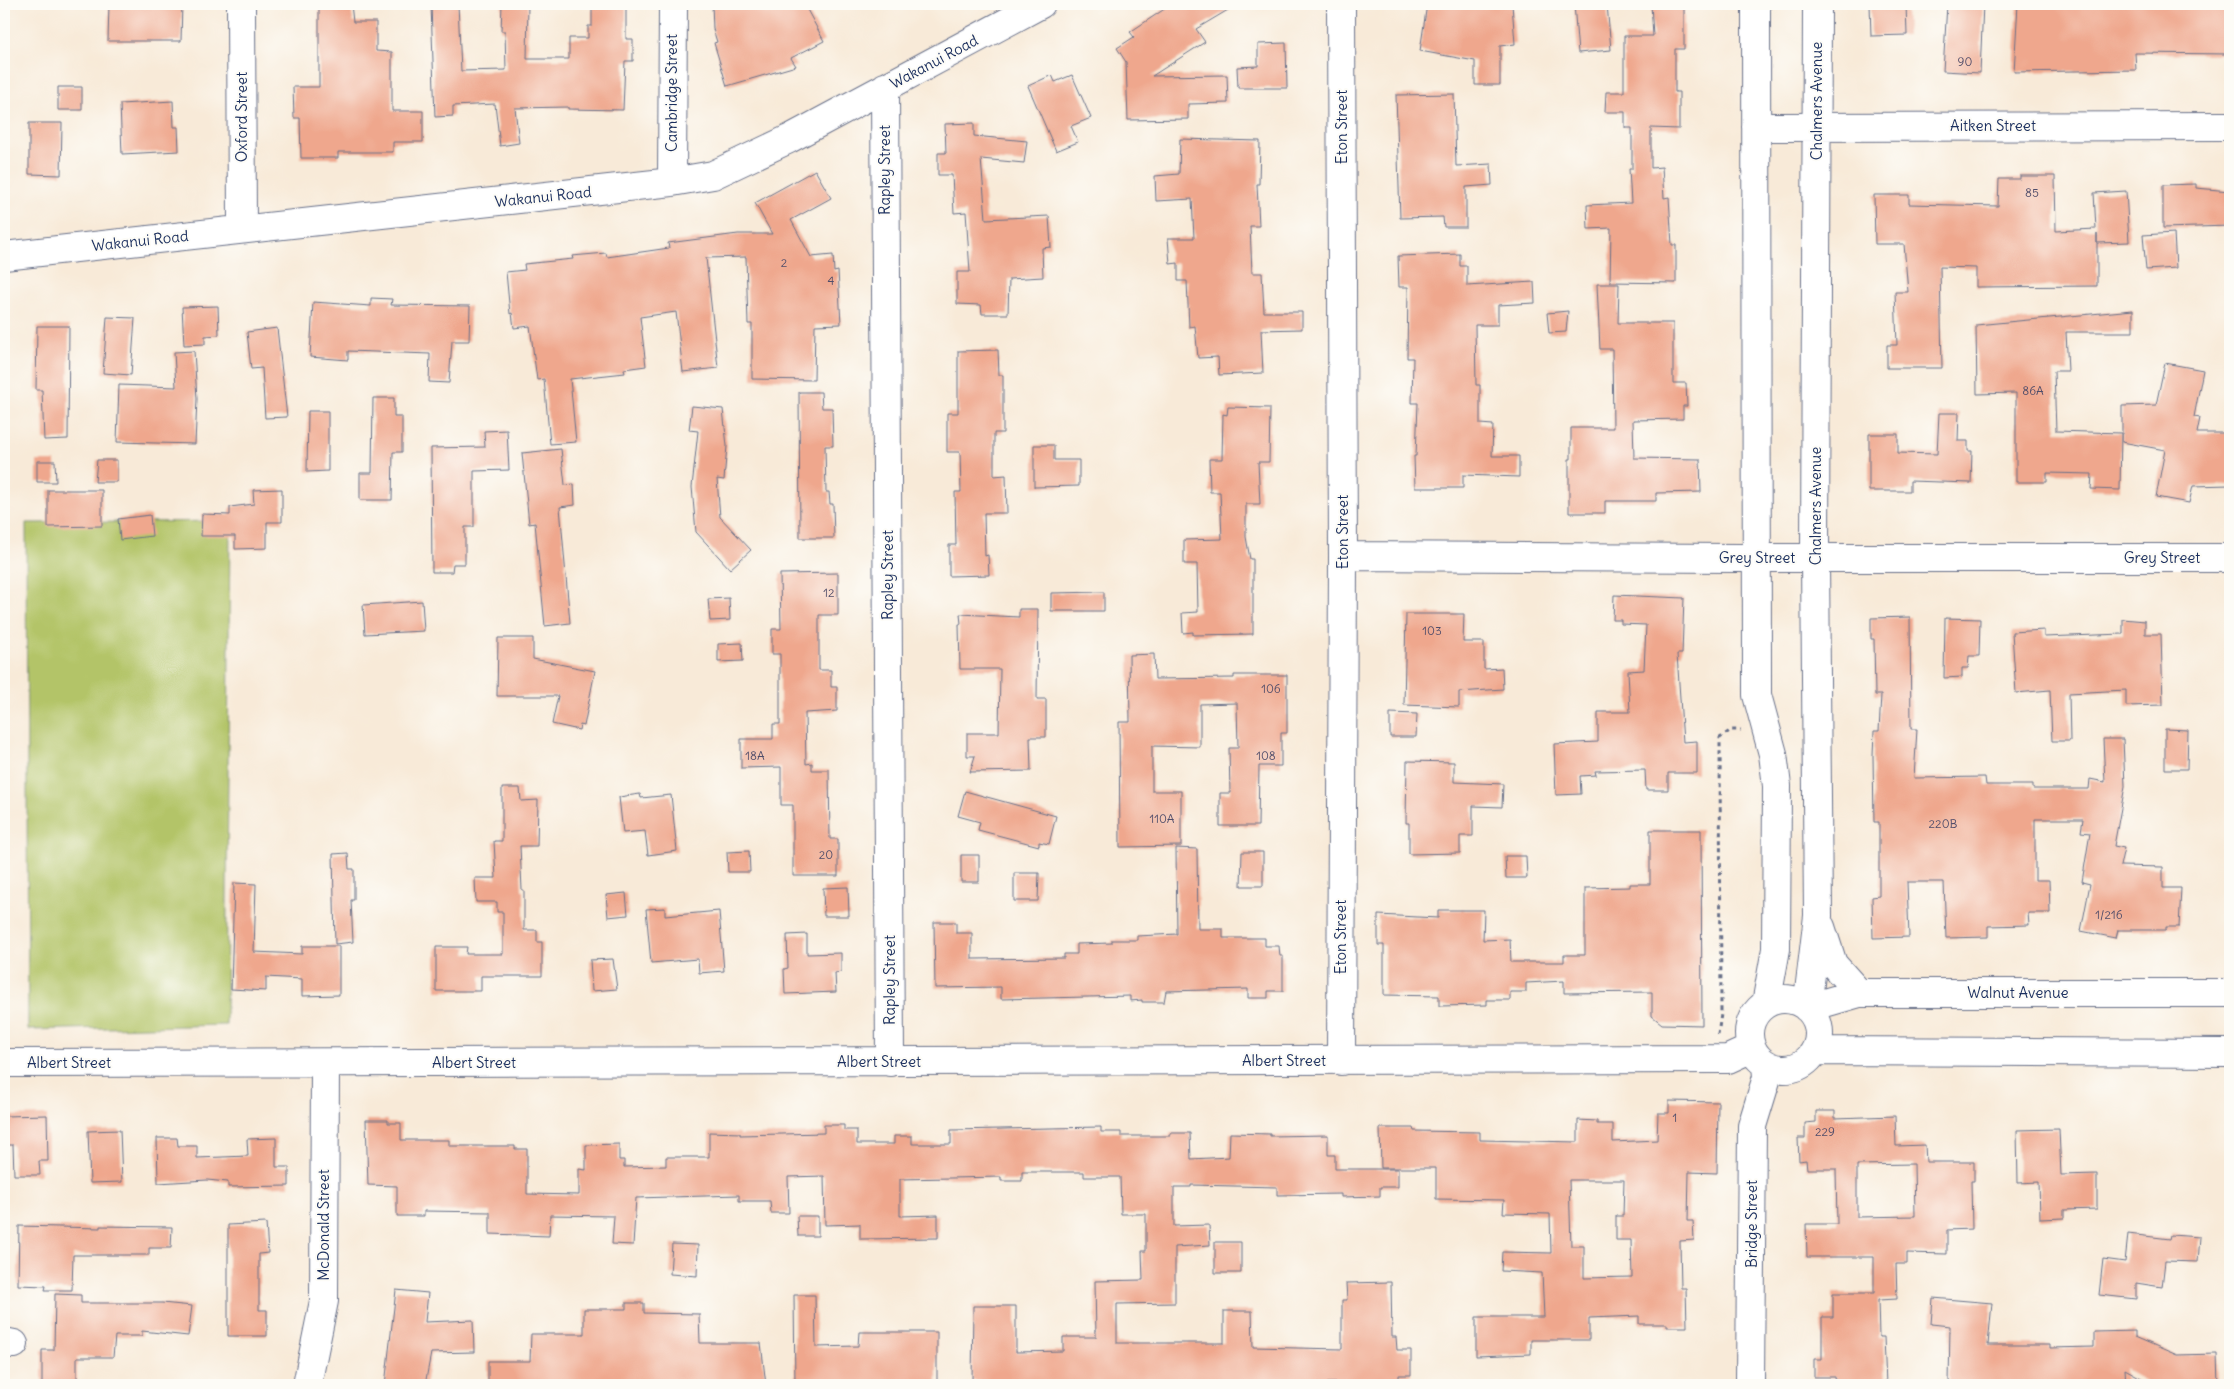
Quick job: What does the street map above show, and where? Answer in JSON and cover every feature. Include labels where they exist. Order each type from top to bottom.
[{"type":"street","name":"Oxford Street","points":[[241,4],[242,230]]},
{"type":"street","name":"Cambridge Street","points":[[672,182],[673,4]]},
{"type":"street","name":"Wakanui Road","points":[[4,256],[672,182],[713,175],[789,139],[1041,4]]},
{"type":"street","name":"Eton Street","points":[[1341,4],[1343,556],[1341,1061]]},
{"type":"street","points":[[1756,4],[1757,695],[1772,754],[1777,786],[1776,948],[1766,1004]]},
{"type":"street","name":"Chalmers Avenue","points":[[1807,1008],[1818,916],[1815,558],[1816,4]]},
{"type":"street","name":"Rapley Street","points":[[885,88],[890,1062]]},
{"type":"street","name":"Aitken Street","points":[[1756,127],[2230,126]]},
{"type":"street","name":"Grey Street","points":[[1343,556],[2230,558]]},
{"type":"street","points":[[1818,916],[1832,964],[1859,993]]},
{"type":"street","name":"Walnut Avenue","points":[[1807,1008],[1859,993],[2230,993]]},
{"type":"street","points":[[1787,999],[1798,1002],[1815,1017],[1819,1040],[1815,1051],[1808,1060],[1793,1068],[1777,1068],[1759,1056],[1749,1028],[1753,1019],[1766,1004],[1776,1000],[1787,999]]},
{"type":"street","points":[[1815,1051],[2230,1053]]},
{"type":"street","name":"Albert Street","points":[[4,1063],[1341,1061],[1728,1059],[1759,1056]]},
{"type":"street","name":"Bridge Street","points":[[1750,1385],[1752,1126],[1767,1077],[1759,1056]]},
{"type":"street","name":"McDonald Street","points":[[308,1385],[324,1301],[325,1063]]},
{"type":"path","points":[[1718,1034],[1721,1014],[1720,738],[1731,730]]},
{"type":"green space","points":[[230,521],[226,1025],[28,1030],[26,523]]},
{"type":"building","points":[[109,4],[182,4],[181,41],[108,41]]},
{"type":"building","points":[[319,4],[351,4],[353,22],[376,22],[376,51],[392,52],[392,111],[423,111],[423,142],[393,142],[393,152],[338,152],[338,158],[301,158],[300,118],[294,118],[293,87],[319,87]]},
{"type":"building","points":[[458,4],[461,71],[506,70],[505,31],[501,31],[502,4],[528,4],[527,59],[569,59],[569,38],[588,38],[588,26],[592,26],[592,4],[626,4],[626,39],[633,39],[633,61],[625,61],[623,110],[568,109],[568,107],[515,108],[519,143],[500,146],[495,104],[453,106],[453,116],[435,117],[431,5]]},
{"type":"building","points":[[712,4],[804,4],[824,41],[791,58],[796,66],[727,86],[714,43],[717,42],[713,29]]},
{"type":"building","points":[[1172,4],[1238,4],[1196,29],[1205,42],[1152,76],[1227,75],[1228,103],[1188,104],[1188,119],[1128,120],[1126,62],[1117,48],[1134,37],[1130,32]]},
{"type":"building","points":[[1427,4],[1512,4],[1515,44],[1500,46],[1500,85],[1475,85],[1475,61],[1420,51]]},
{"type":"building","points":[[1574,4],[1607,4],[1611,50],[1578,53]]},
{"type":"building","points":[[1651,4],[1684,4],[1684,49],[1675,49],[1675,92],[1679,92],[1679,129],[1651,128],[1651,168],[1662,167],[1664,198],[1669,197],[1672,245],[1676,245],[1676,283],[1610,282],[1611,228],[1588,229],[1587,205],[1631,203],[1629,169],[1632,169],[1632,128],[1625,128],[1625,112],[1605,112],[1606,92],[1624,92],[1624,36],[1653,36]]},
{"type":"building","points":[[1870,4],[1906,4],[1907,35],[1871,36]]},
{"type":"building","points":[[1947,4],[1983,4],[1980,73],[1943,71]]},
{"type":"building","points":[[2018,4],[2230,4],[2230,54],[2135,53],[2136,70],[2014,72]]},
{"type":"building","points":[[1286,43],[1287,88],[1238,88],[1237,67],[1258,66],[1258,44]]},
{"type":"building","points":[[1052,75],[1055,82],[1072,75],[1091,118],[1071,126],[1078,142],[1056,151],[1028,86]]},
{"type":"building","points":[[58,87],[82,87],[82,110],[58,110]]},
{"type":"building","points":[[1454,94],[1456,166],[1491,164],[1492,185],[1466,187],[1466,227],[1444,227],[1443,217],[1400,218],[1396,95]]},
{"type":"building","points":[[173,101],[174,127],[178,127],[179,151],[122,154],[120,104]]},
{"type":"building","points":[[29,123],[62,123],[61,175],[29,174]]},
{"type":"building","points":[[974,123],[974,136],[1027,141],[1024,163],[981,159],[986,219],[1049,216],[1051,247],[1042,248],[1043,277],[1009,279],[1008,314],[982,314],[981,305],[957,304],[957,272],[970,272],[966,212],[954,213],[952,175],[938,175],[938,153],[946,153],[945,124]]},
{"type":"building","points":[[1180,139],[1260,141],[1259,184],[1257,184],[1259,226],[1250,226],[1252,273],[1262,273],[1264,312],[1302,312],[1302,329],[1261,330],[1263,373],[1219,375],[1218,357],[1198,358],[1195,326],[1189,327],[1187,281],[1178,281],[1178,263],[1170,264],[1168,238],[1194,238],[1192,199],[1156,201],[1155,176],[1179,174]]},
{"type":"building","points":[[815,170],[831,198],[791,220],[811,257],[833,255],[834,272],[838,271],[841,324],[815,325],[814,380],[752,379],[752,324],[748,324],[746,257],[706,258],[718,368],[683,372],[676,312],[640,317],[646,366],[624,369],[625,373],[570,379],[576,442],[550,444],[544,379],[537,380],[530,326],[514,328],[512,313],[510,314],[506,272],[525,270],[524,264],[573,259],[572,256],[606,253],[607,257],[669,248],[668,243],[738,234],[772,234],[755,203]]},
{"type":"building","points":[[2020,176],[2055,176],[2056,231],[2096,229],[2094,193],[2126,191],[2129,242],[2097,243],[2097,286],[1976,287],[1976,268],[1940,267],[1942,368],[1887,368],[1887,345],[1897,345],[1895,292],[1908,292],[1904,244],[1875,244],[1874,195],[1909,195],[1909,204],[1998,206],[1999,179],[2020,179]]},
{"type":"building","points":[[2196,184],[2196,188],[2230,191],[2230,226],[2163,228],[2163,185]]},
{"type":"building","points":[[2174,233],[2176,268],[2146,270],[2143,235]]},
{"type":"building","points":[[1460,254],[1460,266],[1467,266],[1467,286],[1534,282],[1535,303],[1498,305],[1498,325],[1475,325],[1476,385],[1480,385],[1480,424],[1493,425],[1492,456],[1519,456],[1519,477],[1463,475],[1463,488],[1415,488],[1414,456],[1416,456],[1418,403],[1412,403],[1413,358],[1407,358],[1408,287],[1399,287],[1398,256]]},
{"type":"building","points":[[1597,284],[1619,284],[1618,323],[1673,323],[1673,383],[1686,383],[1687,406],[1683,406],[1683,419],[1633,420],[1634,458],[1700,459],[1701,492],[1656,493],[1656,501],[1605,501],[1605,513],[1569,513],[1571,428],[1613,428],[1612,349],[1600,349]]},
{"type":"building","points":[[371,298],[392,299],[391,305],[470,306],[469,341],[452,341],[449,383],[429,382],[430,354],[348,351],[348,360],[310,357],[313,302],[371,306]]},
{"type":"building","points":[[218,306],[219,335],[205,336],[205,344],[184,345],[182,307]]},
{"type":"building","points":[[2133,310],[2133,332],[2066,332],[2068,371],[2054,371],[2056,431],[2121,433],[2120,490],[2091,489],[2092,474],[2047,473],[2047,482],[2016,482],[2016,393],[1977,394],[1976,325]]},
{"type":"building","points":[[1568,311],[1566,332],[1549,333],[1547,313]]},
{"type":"building","points":[[107,317],[135,318],[131,375],[103,373]]},
{"type":"building","points":[[37,326],[69,326],[68,439],[44,440],[42,390],[36,390]]},
{"type":"building","points":[[277,328],[287,417],[265,418],[262,368],[251,369],[247,332]]},
{"type":"building","points":[[998,350],[999,375],[1003,375],[1003,433],[994,433],[994,476],[1006,475],[1007,513],[984,513],[985,556],[988,555],[989,575],[949,576],[949,545],[956,545],[955,492],[961,492],[960,452],[947,452],[947,413],[958,413],[958,351]]},
{"type":"building","points":[[194,351],[197,399],[195,444],[117,442],[119,385],[176,387],[174,352]]},
{"type":"building","points":[[2165,363],[2203,370],[2194,417],[2200,418],[2197,433],[2230,433],[2230,485],[2193,486],[2189,503],[2156,497],[2165,450],[2122,442],[2122,406],[2156,405]]},
{"type":"building","points":[[799,392],[821,392],[822,408],[832,408],[833,446],[825,446],[826,492],[829,492],[830,504],[833,504],[834,538],[800,538]]},
{"type":"building","points":[[373,398],[394,398],[394,417],[402,417],[402,452],[393,452],[392,500],[360,500],[360,473],[372,473]]},
{"type":"building","points":[[692,406],[723,409],[727,446],[724,480],[717,479],[720,517],[751,550],[730,569],[696,532],[692,487],[698,431],[689,430]]},
{"type":"building","points":[[1228,407],[1270,408],[1269,462],[1258,462],[1260,504],[1246,504],[1246,537],[1250,559],[1253,559],[1253,634],[1193,635],[1193,632],[1183,633],[1182,613],[1198,612],[1197,564],[1184,564],[1184,540],[1222,539],[1220,492],[1210,492],[1209,459],[1222,459],[1223,414],[1227,415]]},
{"type":"building","points":[[308,411],[328,411],[328,471],[307,472]]},
{"type":"building","points":[[1939,413],[1959,413],[1958,441],[1968,441],[1968,451],[1972,451],[1971,483],[1910,481],[1910,491],[1869,491],[1869,434],[1898,434],[1898,453],[1937,454]]},
{"type":"building","points":[[507,430],[509,470],[474,471],[474,527],[465,527],[465,564],[453,564],[452,572],[432,572],[431,448],[485,447],[484,431]]},
{"type":"building","points":[[1034,445],[1054,445],[1054,460],[1079,460],[1079,486],[1034,487]]},
{"type":"building","points":[[561,449],[565,485],[574,484],[575,505],[560,507],[570,623],[545,626],[535,523],[529,524],[522,453]]},
{"type":"building","points":[[97,460],[117,460],[117,482],[95,482]]},
{"type":"building","points":[[37,461],[55,461],[56,482],[37,482]]},
{"type":"building","points":[[282,489],[282,522],[267,522],[267,548],[235,549],[235,536],[201,536],[202,514],[230,515],[230,507],[254,504],[253,490]]},
{"type":"building","points":[[48,490],[102,490],[102,526],[48,527]]},
{"type":"building","points":[[150,515],[152,536],[120,540],[118,519]]},
{"type":"building","points":[[838,573],[838,615],[819,615],[819,670],[831,670],[831,687],[837,687],[837,711],[805,713],[806,764],[812,763],[812,770],[829,770],[830,839],[838,839],[838,876],[793,876],[793,805],[781,805],[781,767],[741,768],[741,739],[773,739],[773,724],[780,724],[780,654],[772,654],[772,629],[781,629],[780,574]]},
{"type":"building","points":[[1104,592],[1104,611],[1051,611],[1051,593]]},
{"type":"building","points":[[1614,595],[1684,598],[1682,654],[1677,654],[1683,742],[1697,741],[1697,773],[1668,773],[1668,790],[1646,790],[1645,770],[1595,771],[1596,775],[1580,776],[1581,794],[1556,795],[1554,744],[1598,742],[1598,712],[1630,712],[1628,671],[1644,670],[1646,625],[1621,624],[1621,620],[1613,620]]},
{"type":"building","points":[[729,598],[730,620],[710,621],[708,599]]},
{"type":"building","points":[[422,601],[424,631],[365,634],[363,605]]},
{"type":"building","points":[[1019,609],[1038,609],[1037,699],[1046,699],[1046,737],[1030,737],[1031,771],[970,772],[975,756],[967,756],[967,733],[999,733],[1000,669],[960,669],[960,614],[1019,617]]},
{"type":"building","points":[[1406,614],[1464,614],[1463,642],[1484,642],[1484,669],[1502,668],[1503,689],[1459,692],[1459,707],[1404,705]]},
{"type":"building","points":[[1910,617],[1911,729],[1917,729],[1914,778],[1985,777],[1986,785],[2033,785],[2033,789],[2089,789],[2090,779],[2105,782],[2103,739],[2123,739],[2125,786],[2114,846],[2124,848],[2120,866],[2163,867],[2163,888],[2181,888],[2179,927],[2166,927],[2166,930],[2118,930],[2116,938],[2081,931],[2090,884],[2082,882],[2090,833],[2081,832],[2083,819],[2035,819],[2035,880],[2049,880],[2050,913],[2028,913],[2029,925],[1988,926],[1988,937],[1946,938],[1944,882],[1907,882],[1909,937],[1873,938],[1872,897],[1879,896],[1879,822],[1874,822],[1873,756],[1874,731],[1879,731],[1881,695],[1875,695],[1874,639],[1871,639],[1871,618]]},
{"type":"building","points":[[1945,618],[1980,619],[1979,656],[1969,656],[1968,668],[1962,668],[1962,677],[1944,678]]},
{"type":"building","points":[[2123,619],[2145,621],[2145,634],[2161,634],[2163,705],[2126,706],[2126,690],[2069,693],[2070,741],[2052,741],[2050,690],[2016,693],[2012,632],[2044,630],[2044,637],[2123,634]]},
{"type":"building","points":[[498,638],[533,638],[533,659],[595,671],[584,726],[580,725],[579,730],[552,724],[558,696],[497,696]]},
{"type":"building","points":[[742,643],[743,661],[718,662],[718,644]]},
{"type":"building","points":[[1154,654],[1155,679],[1234,678],[1234,675],[1287,675],[1287,733],[1281,733],[1281,766],[1259,766],[1258,826],[1220,826],[1220,793],[1230,793],[1229,748],[1238,748],[1237,703],[1200,704],[1200,747],[1152,746],[1152,791],[1181,791],[1181,846],[1120,847],[1119,722],[1130,722],[1129,655]]},
{"type":"building","points":[[1390,713],[1417,714],[1416,737],[1390,737]]},
{"type":"building","points":[[2165,729],[2188,730],[2187,769],[2165,769]]},
{"type":"building","points":[[1407,761],[1454,762],[1454,782],[1503,784],[1502,807],[1473,806],[1473,836],[1460,836],[1460,853],[1409,854],[1409,823],[1406,823]]},
{"type":"building","points":[[502,788],[520,788],[521,801],[538,800],[537,846],[520,846],[522,890],[524,890],[524,930],[537,930],[537,942],[542,942],[542,976],[481,976],[481,991],[436,991],[436,947],[467,947],[466,954],[503,954],[503,912],[497,912],[497,902],[476,902],[475,878],[496,878],[494,841],[502,841]]},
{"type":"building","points":[[965,791],[1056,816],[1049,844],[1039,842],[1039,846],[978,830],[980,822],[958,816]]},
{"type":"building","points":[[640,794],[641,798],[671,795],[677,851],[648,855],[645,831],[623,833],[619,797]]},
{"type":"building","points":[[1650,830],[1701,830],[1702,1025],[1662,1024],[1652,1016],[1652,992],[1564,993],[1564,981],[1526,983],[1526,992],[1510,992],[1510,1000],[1487,1000],[1487,1005],[1439,1006],[1439,996],[1384,995],[1384,945],[1378,945],[1378,915],[1438,918],[1438,910],[1484,910],[1483,940],[1510,939],[1511,962],[1564,962],[1564,955],[1585,955],[1585,888],[1630,887],[1630,884],[1650,884]]},
{"type":"building","points":[[1176,848],[1197,849],[1198,929],[1223,929],[1223,938],[1265,938],[1265,946],[1279,946],[1280,956],[1283,956],[1283,991],[1268,991],[1268,998],[1248,998],[1248,989],[1166,991],[1164,1002],[1142,1002],[1142,1000],[1130,1001],[1130,996],[1001,999],[1001,987],[935,988],[934,922],[956,922],[956,933],[972,933],[972,959],[1064,958],[1064,954],[1077,954],[1077,944],[1112,943],[1112,940],[1137,940],[1137,936],[1177,934]]},
{"type":"building","points":[[749,851],[750,872],[728,872],[727,852]]},
{"type":"building","points":[[1242,852],[1263,852],[1263,886],[1241,886]]},
{"type":"building","points":[[348,853],[349,869],[354,869],[354,900],[351,900],[353,942],[335,944],[333,854]]},
{"type":"building","points":[[961,855],[979,855],[979,882],[961,882]]},
{"type":"building","points":[[1505,856],[1526,856],[1527,878],[1506,878]]},
{"type":"building","points":[[1014,873],[1039,873],[1038,901],[1014,901]]},
{"type":"building","points":[[234,883],[256,884],[254,952],[302,954],[302,946],[339,946],[339,995],[302,996],[302,979],[266,977],[266,991],[231,989]]},
{"type":"building","points":[[848,887],[849,916],[824,916],[823,888]]},
{"type":"building","points":[[626,893],[628,915],[608,917],[606,895]]},
{"type":"building","points":[[665,908],[665,916],[719,911],[724,971],[699,973],[698,959],[651,963],[646,909]]},
{"type":"building","points":[[807,934],[807,954],[841,953],[841,972],[835,973],[836,992],[785,994],[784,969],[788,968],[787,935]]},
{"type":"building","points":[[613,959],[617,989],[592,991],[590,960]]},
{"type":"building","points":[[1669,1101],[1718,1102],[1717,1173],[1689,1172],[1688,1221],[1693,1221],[1694,1240],[1680,1241],[1681,1288],[1686,1288],[1687,1327],[1667,1327],[1667,1324],[1639,1324],[1639,1316],[1589,1318],[1589,1340],[1531,1340],[1531,1354],[1476,1356],[1476,1317],[1544,1317],[1542,1273],[1501,1271],[1502,1252],[1551,1253],[1550,1214],[1503,1213],[1504,1200],[1436,1199],[1436,1168],[1381,1168],[1380,1128],[1413,1128],[1414,1131],[1480,1132],[1480,1140],[1578,1142],[1578,1120],[1597,1121],[1597,1124],[1613,1124],[1613,1142],[1657,1140],[1658,1113],[1669,1113]],"holes":[[[1569,1180],[1624,1180],[1623,1216],[1616,1216],[1616,1240],[1631,1240],[1632,1277],[1584,1278],[1584,1246],[1571,1246]]]},
{"type":"building","points":[[1816,1111],[1835,1111],[1835,1118],[1895,1116],[1896,1146],[1925,1145],[1926,1162],[1974,1162],[1974,1181],[1971,1181],[1972,1229],[1947,1230],[1947,1254],[1907,1253],[1907,1264],[1896,1264],[1897,1299],[1878,1300],[1879,1337],[1884,1337],[1886,1385],[1836,1385],[1835,1377],[1814,1377],[1814,1359],[1822,1359],[1822,1317],[1833,1317],[1833,1293],[1874,1293],[1874,1257],[1807,1257],[1806,1224],[1837,1224],[1836,1169],[1807,1169],[1806,1160],[1799,1161],[1798,1138],[1805,1138],[1805,1123],[1816,1122]],"holes":[[[1914,1164],[1915,1216],[1857,1217],[1857,1165]]]},
{"type":"building","points":[[47,1115],[48,1161],[39,1161],[40,1175],[14,1175],[13,1145],[4,1145],[4,1116]]},
{"type":"building","points":[[366,1120],[388,1120],[388,1123],[401,1123],[401,1140],[449,1140],[449,1146],[515,1146],[515,1149],[527,1149],[527,1194],[579,1195],[579,1169],[586,1170],[586,1145],[619,1144],[619,1160],[624,1160],[624,1167],[666,1166],[666,1157],[709,1157],[709,1132],[740,1133],[740,1135],[824,1133],[824,1125],[844,1125],[844,1130],[857,1130],[857,1144],[894,1144],[894,1136],[912,1136],[912,1144],[951,1144],[951,1130],[1101,1127],[1101,1132],[1121,1132],[1121,1136],[1170,1136],[1170,1133],[1190,1133],[1191,1159],[1229,1157],[1230,1133],[1270,1134],[1270,1136],[1328,1135],[1328,1155],[1335,1155],[1335,1169],[1398,1169],[1398,1187],[1380,1187],[1380,1196],[1341,1197],[1341,1194],[1277,1195],[1277,1187],[1191,1185],[1191,1187],[1174,1187],[1174,1226],[1209,1225],[1210,1245],[1175,1247],[1175,1303],[1117,1304],[1117,1343],[1224,1343],[1224,1311],[1252,1311],[1253,1347],[1342,1349],[1342,1300],[1347,1300],[1346,1283],[1391,1282],[1392,1337],[1396,1337],[1397,1350],[1411,1350],[1411,1375],[1399,1375],[1399,1385],[1328,1383],[1322,1385],[1011,1385],[1011,1383],[972,1381],[973,1306],[1016,1306],[1016,1352],[1063,1351],[1063,1337],[1096,1337],[1095,1281],[1143,1280],[1142,1251],[1146,1251],[1146,1214],[1121,1214],[1120,1177],[1084,1177],[1084,1172],[1022,1172],[1022,1181],[1001,1181],[1001,1177],[900,1179],[900,1216],[938,1215],[938,1238],[860,1239],[860,1224],[825,1225],[824,1176],[788,1177],[789,1213],[771,1213],[770,1201],[739,1201],[739,1195],[636,1198],[633,1245],[612,1244],[614,1216],[550,1215],[549,1236],[490,1234],[490,1212],[424,1211],[424,1216],[397,1216],[397,1186],[368,1185]]},
{"type":"building","points":[[2059,1129],[2061,1175],[2097,1174],[2097,1209],[2064,1210],[2064,1218],[2040,1219],[2039,1182],[2018,1183],[2017,1130]]},
{"type":"building","points":[[120,1130],[122,1182],[90,1183],[88,1131]]},
{"type":"building","points":[[157,1138],[177,1138],[178,1146],[197,1146],[197,1158],[248,1156],[247,1139],[276,1138],[276,1167],[289,1167],[289,1186],[228,1187],[228,1182],[207,1180],[158,1183]]},
{"type":"building","points":[[797,1216],[818,1216],[818,1236],[798,1236]]},
{"type":"building","points":[[266,1223],[268,1253],[259,1254],[259,1310],[267,1310],[267,1336],[228,1336],[228,1225]]},
{"type":"building","points":[[19,1226],[172,1227],[171,1248],[149,1248],[149,1255],[73,1255],[72,1290],[45,1290],[46,1286],[18,1285]]},
{"type":"building","points":[[2128,1234],[2170,1239],[2171,1235],[2200,1237],[2198,1262],[2165,1261],[2162,1287],[2136,1283],[2136,1299],[2099,1295],[2103,1259],[2125,1262]]},
{"type":"building","points":[[1215,1242],[1241,1242],[1241,1273],[1215,1273]]},
{"type":"building","points":[[672,1244],[698,1245],[697,1276],[670,1274]]},
{"type":"building","points":[[396,1290],[428,1293],[425,1322],[473,1320],[474,1352],[431,1353],[425,1385],[385,1385]]},
{"type":"building","points":[[55,1294],[81,1295],[81,1303],[162,1303],[192,1306],[188,1336],[142,1331],[142,1336],[115,1336],[113,1357],[77,1357],[77,1385],[42,1385],[42,1350],[54,1350]]},
{"type":"building","points":[[794,1295],[815,1295],[816,1347],[858,1346],[859,1332],[937,1332],[937,1383],[795,1385]]},
{"type":"building","points":[[1933,1298],[1992,1303],[1988,1345],[2050,1345],[2050,1348],[2094,1347],[2094,1332],[2135,1331],[2135,1337],[2177,1355],[2217,1354],[2218,1385],[2154,1385],[2125,1369],[2126,1385],[1949,1385],[1950,1326],[1931,1324]]},
{"type":"building","points":[[626,1303],[644,1303],[644,1313],[699,1314],[700,1343],[761,1343],[766,1385],[488,1385],[488,1361],[530,1361],[531,1334],[584,1334],[584,1309],[626,1309]]}]
